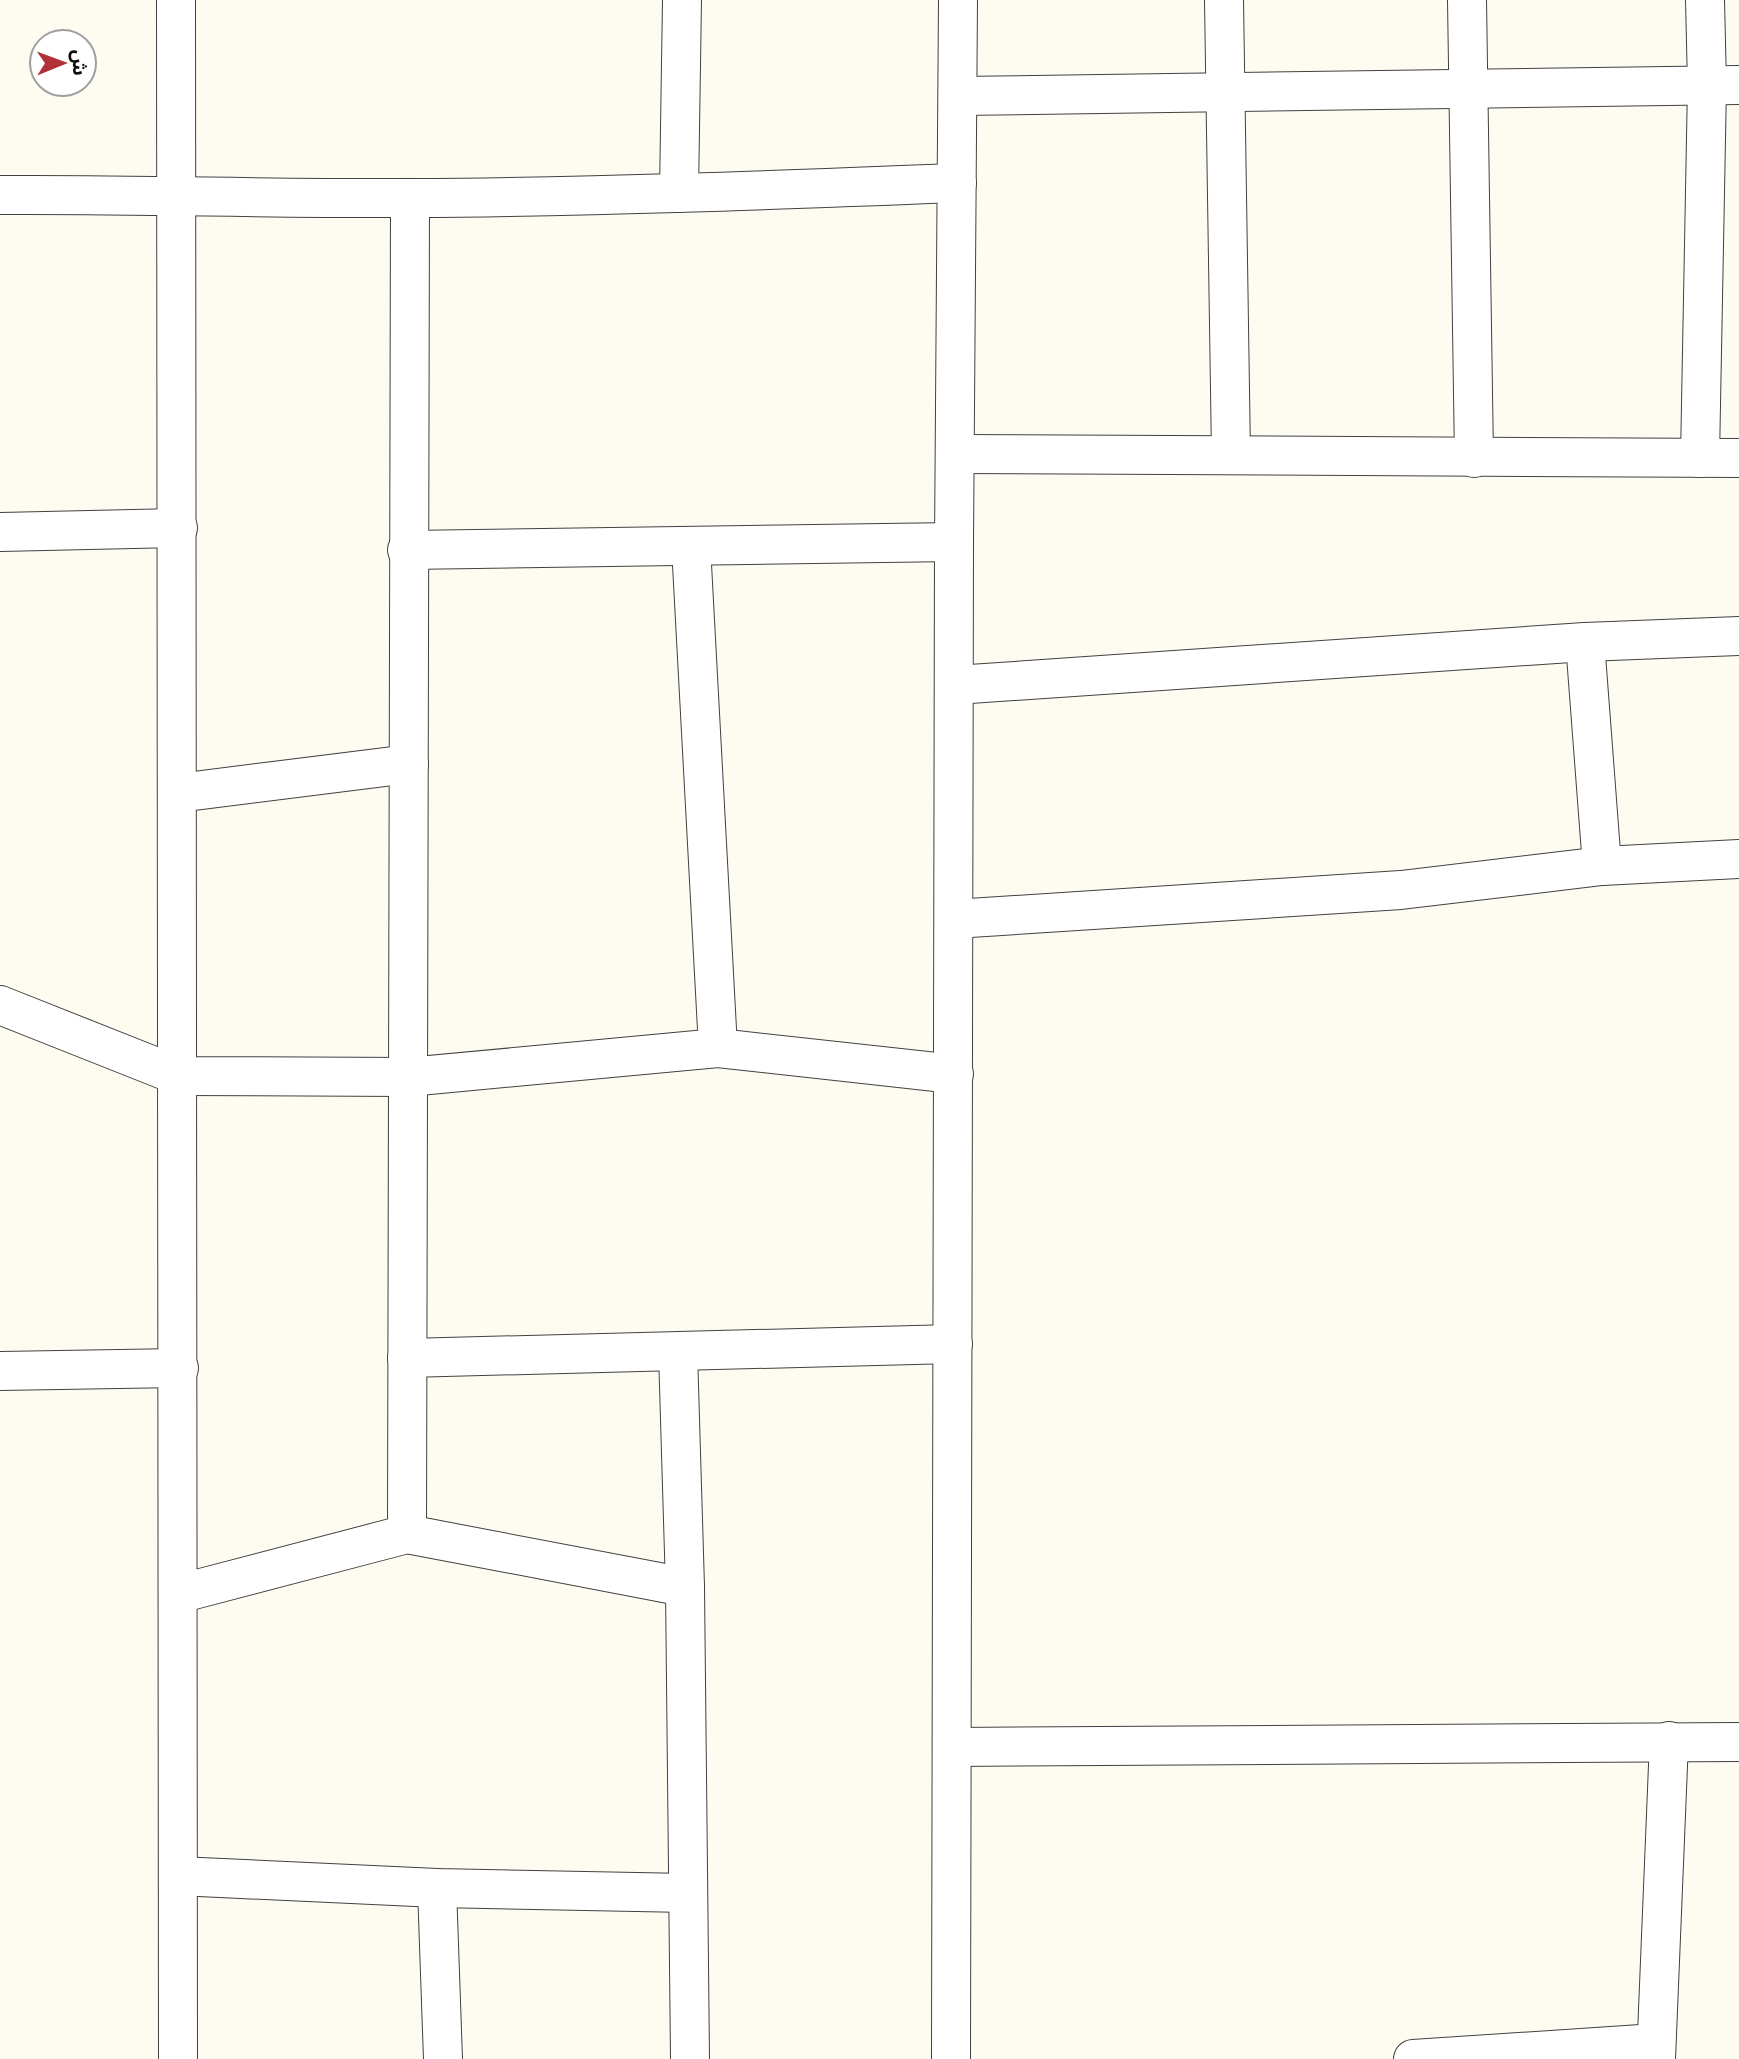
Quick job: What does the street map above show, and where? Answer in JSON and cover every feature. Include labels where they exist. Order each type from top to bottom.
[{"type":"street","points":[[176,0],[178,2059]]},
{"type":"street","points":[[679,193],[682,0]]},
{"type":"street","points":[[951,2059],[954,542],[958,0]]},
{"type":"street","points":[[1224,0],[1231,455]]},
{"type":"street","points":[[1467,0],[1474,458]]},
{"type":"street","points":[[1700,458],[1723,85],[1705,0]]},
{"type":"street","points":[[958,96],[1723,85]]},
{"type":"street","points":[[0,195],[178,194],[410,198],[679,193],[957,183]]},
{"type":"street","points":[[407,1534],[407,550],[410,198]]},
{"type":"street","points":[[956,453],[1739,458]]},
{"type":"street","points":[[0,532],[178,528]]},
{"type":"street","points":[[407,550],[954,542]]},
{"type":"street","points":[[691,546],[718,1048]]},
{"type":"street","points":[[955,685],[1585,642],[1739,636]]},
{"type":"street","points":[[1585,642],[1602,866]]},
{"type":"street","points":[[178,793],[409,764]]},
{"type":"street","points":[[954,919],[1401,890],[1602,866],[1739,859]]},
{"type":"street","points":[[0,1005],[179,1076],[408,1077],[718,1048],[954,1074]]},
{"type":"street","points":[[407,1358],[953,1344]]},
{"type":"street","points":[[678,1352],[685,1587],[690,2059]]},
{"type":"street","points":[[0,1371],[178,1368]]},
{"type":"street","points":[[178,1594],[407,1534],[685,1587]]},
{"type":"street","points":[[1413,2059],[1656,2051],[1669,1741]]},
{"type":"street","points":[[952,1747],[1739,1742]]},
{"type":"street","points":[[178,1876],[437,1888],[688,1893]]},
{"type":"street","points":[[437,1888],[443,2059]]}]
